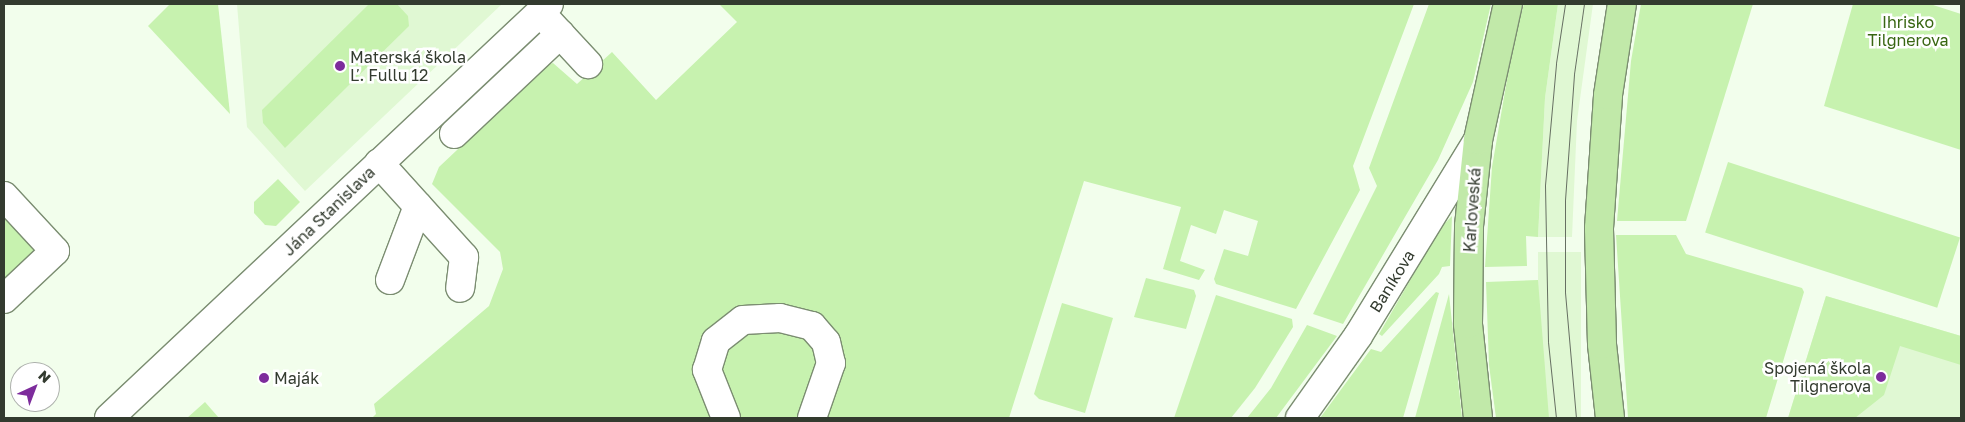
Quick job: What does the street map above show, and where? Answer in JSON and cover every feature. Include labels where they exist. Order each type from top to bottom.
[{"type":"main road","name":"Karloveská","points":[[1478,418],[1468,324],[1469,226],[1478,140],[1508,4]]},
{"type":"main road","points":[[1610,418],[1602,344],[1598,228],[1608,95],[1622,4]]},
{"type":"street","points":[[544,8],[560,34],[588,64]]},
{"type":"street","name":"Jána Stanislava","points":[[109,418],[544,8]]},
{"type":"street","points":[[454,134],[560,34]]},
{"type":"street","name":"Baníkova","points":[[1300,418],[1358,336],[1478,140]]},
{"type":"street","points":[[379,163],[464,257],[460,288]]},
{"type":"street","points":[[4,196],[55,251],[4,300]]},
{"type":"street","points":[[390,280],[418,206]]},
{"type":"street","points":[[726,418],[707,370],[716,341],[743,320],[780,318],[812,326],[826,342],[831,363],[812,418]]},
{"type":"shaded area","name":"Materská škola Ľ. Fullu 12","points":[[237,4],[502,4],[305,191],[247,127]]},
{"type":"shaded area","points":[[1558,4],[1593,4],[1577,121],[1572,237],[1538,237],[1545,98]]},
{"type":"shaded area","points":[[1538,252],[1581,252],[1581,418],[1538,418]]},
{"type":"shaded area","name":"Spojená škola Tilgnerova","points":[[1826,296],[1961,336],[1961,418],[1788,418]]},
{"type":"green space","points":[[170,4],[218,4],[230,114],[148,26]]},
{"type":"green space","points":[[369,4],[397,4],[408,16],[409,26],[285,148],[263,123],[262,110]]},
{"type":"green space","points":[[719,4],[1414,4],[1353,166],[1360,190],[1296,309],[1216,284],[1214,279],[1224,249],[1248,256],[1258,221],[1224,210],[1216,234],[1191,225],[1180,261],[1205,270],[1199,280],[1163,269],[1181,207],[1084,181],[1009,418],[824,418],[819,321],[708,337],[718,418],[372,418],[376,414],[374,404],[489,306],[503,269],[500,252],[432,184],[439,167],[547,65],[553,63],[577,84],[612,52],[656,100],[737,22]]},
{"type":"green space","points":[[1429,4],[1491,4],[1473,82],[1438,160],[1343,324],[1313,314],[1377,186],[1369,168]]},
{"type":"green space","points":[[1524,4],[1558,4],[1545,98],[1538,237],[1526,236],[1527,266],[1485,267],[1492,167],[1514,39]]},
{"type":"green space","points":[[1641,4],[1753,4],[1686,221],[1617,221],[1631,61]]},
{"type":"green space","name":"Ihrisko Tilgnerova","points":[[1853,4],[1930,4],[1961,14],[1961,150],[1824,106]]},
{"type":"green space","points":[[1728,162],[1960,237],[1937,308],[1705,232]]},
{"type":"green space","points":[[278,179],[300,202],[276,226],[265,225],[254,213],[254,202]]},
{"type":"green space","points":[[4,205],[46,249],[4,289]]},
{"type":"green space","points":[[1452,216],[1450,266],[1442,267],[1439,274],[1382,336],[1379,334],[1441,227]]},
{"type":"green space","points":[[1616,235],[1676,235],[1686,254],[1802,288],[1804,292],[1766,418],[1628,418]]},
{"type":"green space","points":[[1146,278],[1194,290],[1196,296],[1186,329],[1134,317]]},
{"type":"green space","points":[[1538,280],[1549,418],[1496,418],[1489,365],[1486,282]]},
{"type":"green space","points":[[1436,292],[1439,293],[1403,418],[1320,418],[1371,349],[1381,352]]},
{"type":"green space","points":[[1449,294],[1462,418],[1415,418]]},
{"type":"green space","points":[[1216,295],[1292,319],[1293,327],[1255,388],[1231,418],[1174,418]]},
{"type":"green space","name":"Spojená škola Tilgnerova","points":[[1826,296],[1961,336],[1961,365],[1900,346],[1884,395],[1855,418],[1788,418]]},
{"type":"green space","points":[[1062,303],[1113,318],[1085,413],[1039,399],[1034,394]]},
{"type":"green space","points":[[1307,325],[1337,336],[1276,418],[1247,418],[1271,388]]},
{"type":"green space","points":[[781,328],[806,338],[817,351],[821,366],[803,418],[732,418],[718,372],[726,346],[750,330]]},
{"type":"green space","points":[[205,402],[219,418],[187,418]]},
{"type":"tram line","points":[[1556,418],[1548,342],[1545,185],[1556,63],[1565,4]]},
{"type":"tram line","points":[[1576,418],[1565,292],[1565,200],[1574,74],[1584,4]]},
{"type":"place","name":"Materská škola Ľ. Fullu 12","points":[[340,66]]},
{"type":"place","name":"Spojená škola Tilgnerova","points":[[1881,377]]},
{"type":"place","name":"Maják","points":[[264,378]]}]
